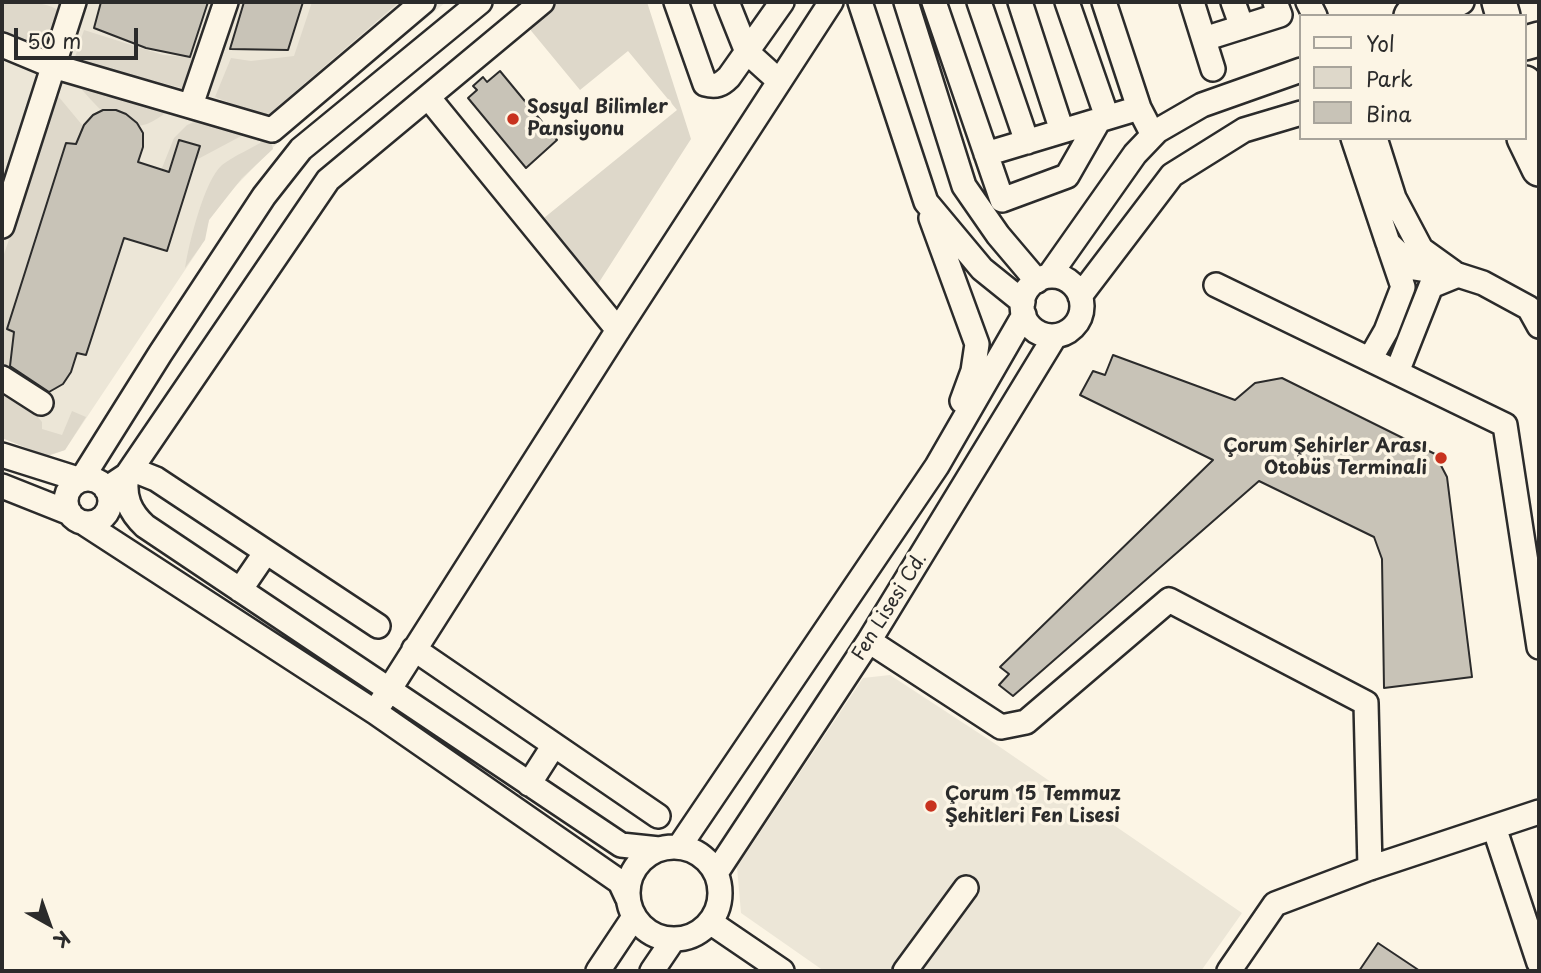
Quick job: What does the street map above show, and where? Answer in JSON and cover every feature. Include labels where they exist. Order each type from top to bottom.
[{"type":"highway","points":[[1527,89],[1539,126]]},
{"type":"highway","points":[[1525,140],[1539,169]]},
{"type":"street","points":[[2,226],[74,2]]},
{"type":"street","points":[[191,105],[226,2]]},
{"type":"street","points":[[272,130],[422,2]]},
{"type":"street","points":[[480,2],[301,149],[264,197],[81,480],[70,489],[66,503],[77,518],[98,520],[104,516],[108,510],[108,494],[129,472],[332,176],[542,2]]},
{"type":"street","points":[[676,2],[705,83],[714,87],[723,84],[778,4]]},
{"type":"street","points":[[727,2],[747,52],[779,81]]},
{"type":"street","points":[[375,712],[831,2]]},
{"type":"street","points":[[860,2],[926,202],[977,344],[974,371],[937,466]]},
{"type":"street","points":[[906,2],[964,186],[998,235],[1043,279],[1069,281],[1080,296],[1081,314],[1072,329],[1055,336],[1036,331],[1023,309],[982,269],[926,202]]},
{"type":"street","points":[[934,2],[1002,200],[1067,176],[1103,119],[1067,2]]},
{"type":"street","points":[[979,2],[1027,142]]},
{"type":"street","points":[[1020,2],[1062,131]]},
{"type":"street","points":[[1104,2],[1139,108],[1153,135]]},
{"type":"street","points":[[1192,2],[1213,69]]},
{"type":"street","points":[[1233,2],[1242,27]]},
{"type":"street","points":[[1204,39],[1280,15],[1275,2]]},
{"type":"street","points":[[1440,14],[1462,2]]},
{"type":"street","points":[[2,45],[53,66],[272,130],[301,149],[332,176]]},
{"type":"street","points":[[1023,309],[1025,294],[1043,279],[1135,154],[1153,135],[1202,105],[1300,69]]},
{"type":"street","points":[[428,97],[618,330]]},
{"type":"street","points":[[986,154],[1139,108]]},
{"type":"street","points":[[1080,296],[1172,176],[1244,130],[1300,113]]},
{"type":"street","points":[[1354,140],[1403,287],[1370,359]]},
{"type":"street","points":[[1376,140],[1394,198],[1421,249],[1458,275]]},
{"type":"street","points":[[1388,243],[1414,268],[1458,275],[1483,283],[1529,308],[1539,326]]},
{"type":"street","points":[[1397,373],[1431,286],[1458,275]]},
{"type":"street","points":[[1216,285],[1505,425],[1539,647]]},
{"type":"street","name":"Fen Lisesi Cd.","points":[[669,848],[937,466],[1023,309]]},
{"type":"street","name":"Fen Lisesi Cd.","points":[[716,873],[869,641],[1055,336]]},
{"type":"street","points":[[2,377],[41,403]]},
{"type":"street","points":[[2,455],[81,480],[96,481],[108,494],[131,510],[145,526],[621,845],[669,848],[701,855],[716,873],[720,891],[717,910],[710,922],[691,936],[673,940],[650,933],[631,907],[620,882],[375,712],[77,518],[2,486]]},
{"type":"street","points":[[129,472],[126,499],[131,510]]},
{"type":"street","points":[[129,472],[156,479],[378,626]]},
{"type":"street","points":[[240,590],[266,552]]},
{"type":"street","points":[[869,641],[1001,727],[1026,722],[1169,600],[1366,703],[1370,869]]},
{"type":"street","points":[[414,649],[658,816]]},
{"type":"street","points":[[529,784],[554,745]]},
{"type":"street","points":[[1229,971],[1275,904],[1539,812]]},
{"type":"street","points":[[1494,827],[1539,964]]},
{"type":"street","points":[[598,971],[631,907],[630,877],[641,860],[669,848]]},
{"type":"street","points":[[905,971],[966,888]]},
{"type":"street","points":[[710,922],[782,971]]},
{"type":"street","points":[[652,971],[673,940]]},
{"type":"shaded area","points":[[2,2],[446,2],[287,133],[230,192],[209,220],[201,246],[65,450],[47,456],[2,438]]},
{"type":"shaded area","name":"Çorum 15 Temmuz Şehitleri Fen Lisesi","points":[[890,675],[1242,913],[1201,971],[824,971],[741,913],[737,867],[863,678]]},
{"type":"green space","points":[[2,2],[48,5],[61,12],[52,53],[21,42],[2,31]]},
{"type":"green space","points":[[312,2],[399,2],[269,114],[258,114],[215,97],[231,58],[251,61],[294,56]]},
{"type":"green space","points":[[557,2],[647,2],[691,139],[596,287],[539,222],[677,110],[628,51],[580,90],[528,27]]},
{"type":"green space","points":[[84,30],[163,55],[201,58],[187,88],[182,88],[80,62],[75,57]]},
{"type":"green space","points":[[77,84],[146,103],[167,112],[147,124],[126,125],[107,115]]},
{"type":"green space","points":[[58,96],[83,126],[16,363],[9,373],[2,375],[2,260]]},
{"type":"green space","points":[[199,120],[245,134],[183,167],[136,233],[174,138],[187,125]]},
{"type":"green space","points":[[265,140],[271,142],[273,149],[242,178],[209,220],[205,240],[185,268],[198,213],[215,173],[227,161]]},
{"type":"green space","points":[[2,395],[32,410],[42,422],[42,429],[62,435],[72,411],[86,417],[65,450],[47,456],[2,438]]},
{"type":"building","points":[[101,2],[208,2],[190,57],[146,48],[94,28]]},
{"type":"building","points":[[244,2],[303,2],[288,50],[230,49]]},
{"type":"building","name":"Sosyal Bilimler Pansiyonu","points":[[500,71],[557,140],[526,168],[468,98],[477,90],[473,86],[483,77],[487,82]]},
{"type":"building","points":[[103,110],[116,110],[137,123],[143,133],[143,147],[138,162],[169,172],[179,140],[200,146],[167,251],[124,238],[86,355],[77,353],[71,372],[63,384],[49,392],[10,366],[14,332],[7,329],[66,143],[76,144],[84,125],[93,115]]},
{"type":"building","points":[[1113,355],[1235,400],[1255,383],[1282,378],[1435,454],[1447,477],[1472,677],[1384,688],[1382,559],[1374,537],[1259,481],[1013,696],[999,685],[1009,674],[1000,667],[1213,460],[1080,395],[1093,371],[1105,375]]},
{"type":"building","points":[[1378,943],[1420,971],[1359,971]]},
{"type":"place","name":"Sosyal Bilimler Pansiyonu","points":[[513,119]]},
{"type":"place","name":"Çorum Şehirler Arası Otobüs Terminali","points":[[1441,458]]},
{"type":"place","name":"Çorum 15 Temmuz Şehitleri Fen Lisesi","points":[[931,806]]}]
